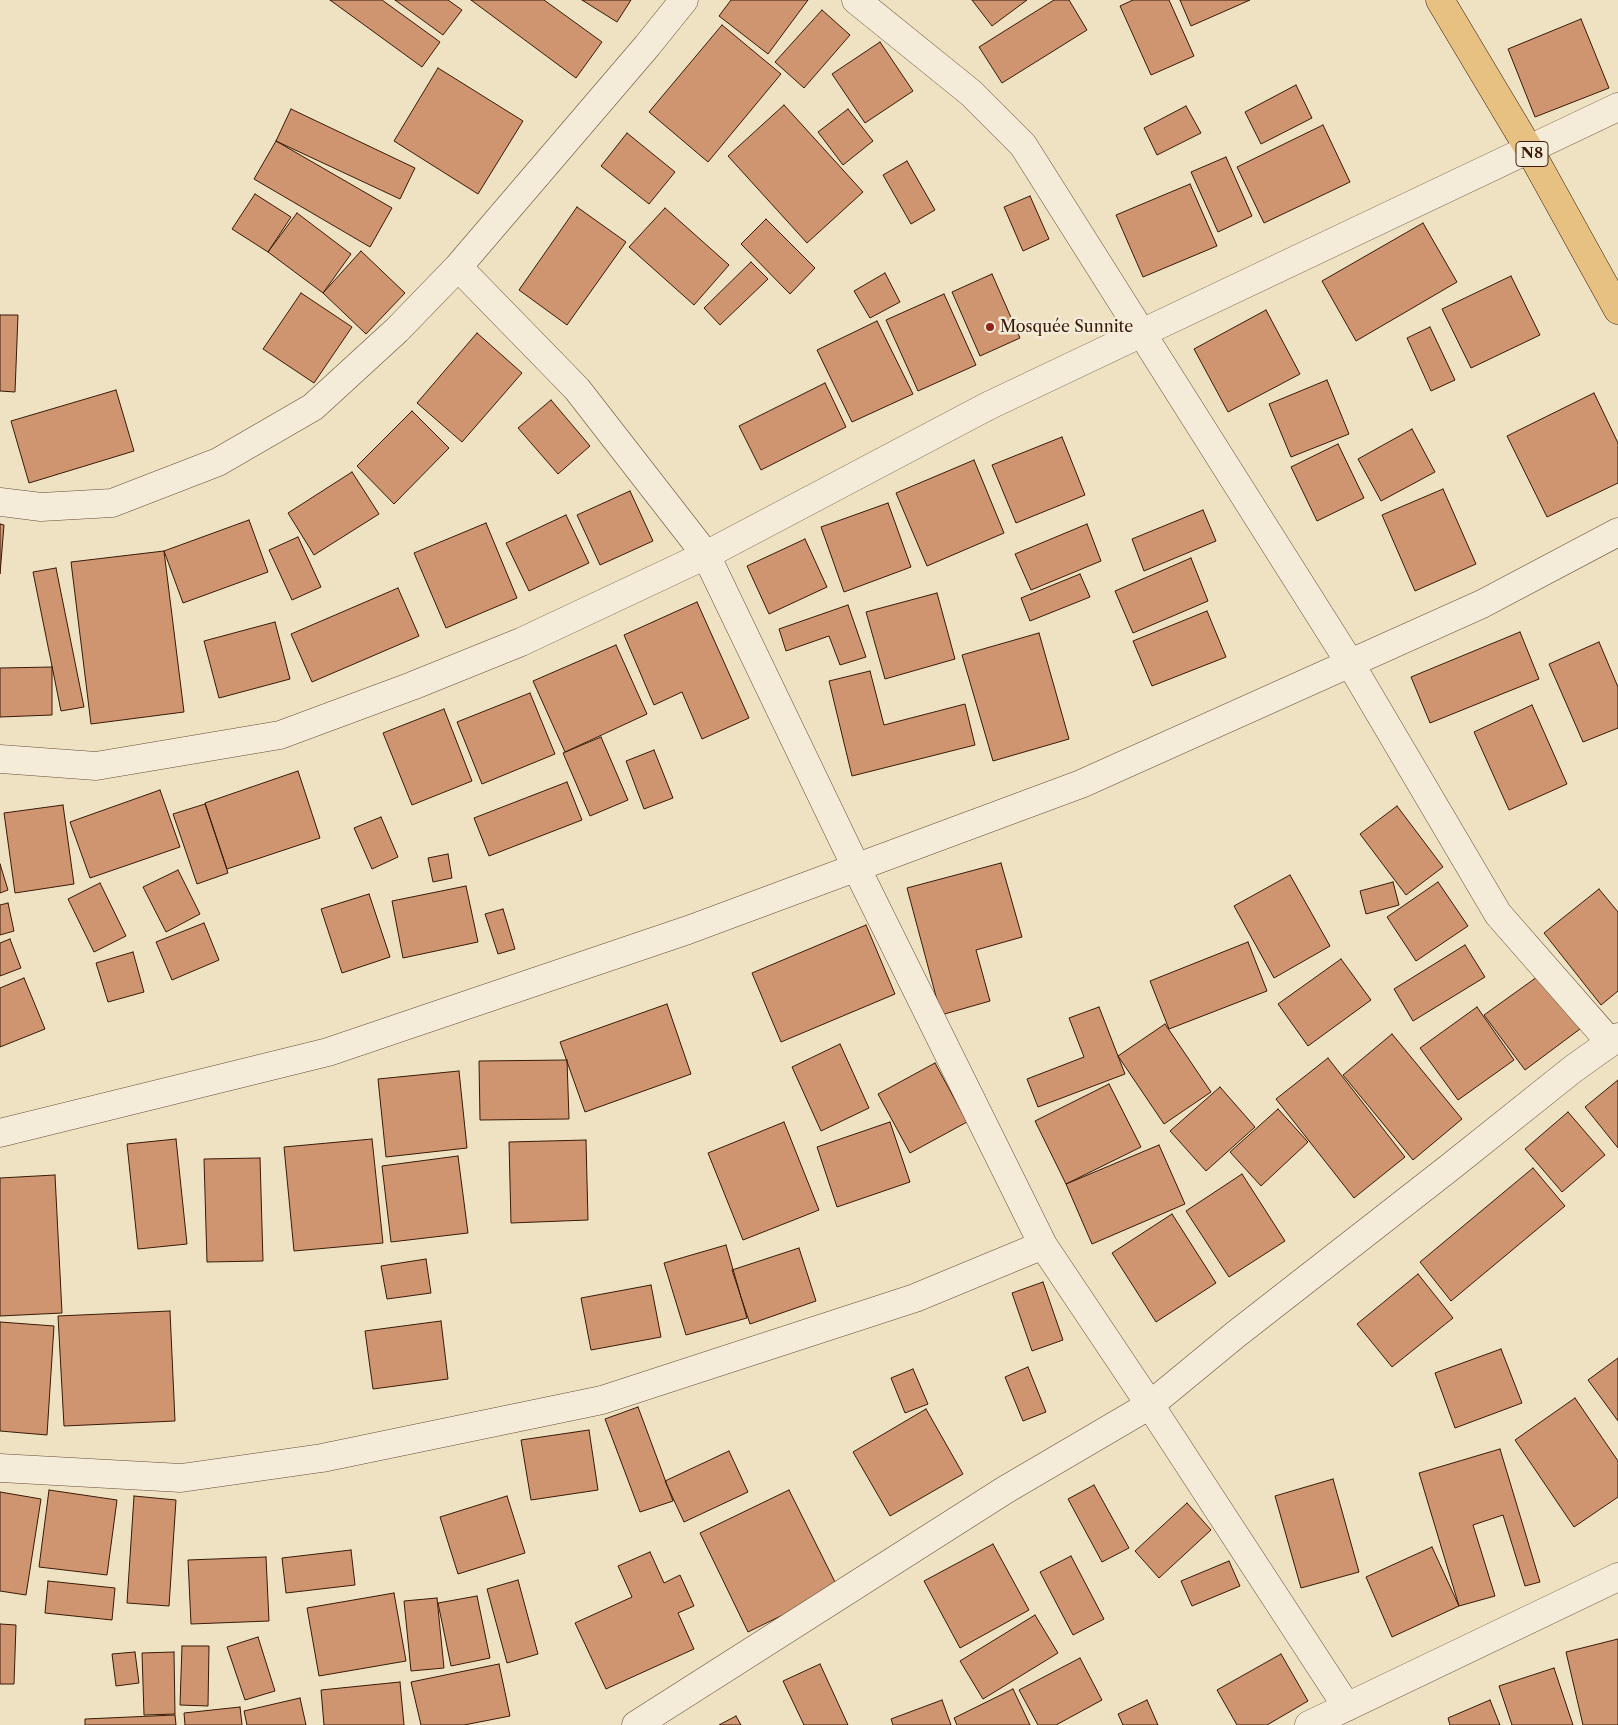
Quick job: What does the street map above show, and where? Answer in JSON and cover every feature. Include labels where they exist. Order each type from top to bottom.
[{"type":"highway","name":"N8","points":[[1440,0],[1529,150],[1618,310]]},
{"type":"street","points":[[0,502],[40,507],[112,502],[218,462],[313,407],[397,330],[458,266],[647,46],[684,0]]},
{"type":"street","points":[[636,1725],[1005,1490],[1150,1405],[1235,1335],[1449,1168],[1573,1068],[1614,1040],[1498,914],[1350,663],[1023,146],[971,93],[856,0]]},
{"type":"street","points":[[0,759],[96,766],[280,735],[412,686],[521,642],[706,554],[988,406],[1618,107]]},
{"type":"street","points":[[458,266],[577,389],[706,554],[856,867],[1043,1245],[1347,1707]]},
{"type":"street","points":[[0,1132],[328,1052],[688,930],[1081,784],[1482,604],[1618,532]]},
{"type":"street","points":[[0,1468],[180,1478],[322,1458],[602,1400],[915,1298],[1043,1245]]},
{"type":"street","points":[[1309,1725],[1618,1576]]},
{"type":"building","points":[[330,0],[382,0],[440,42],[422,67]]},
{"type":"building","points":[[395,0],[448,0],[462,10],[443,35]]},
{"type":"building","points":[[471,0],[544,0],[602,42],[576,78]]},
{"type":"building","points":[[582,0],[631,0],[617,22]]},
{"type":"building","points":[[731,0],[808,0],[768,54],[719,16]]},
{"type":"building","points":[[972,0],[1027,0],[992,26]]},
{"type":"building","points":[[1054,0],[1069,0],[1087,30],[1002,83],[979,47]]},
{"type":"building","points":[[1133,0],[1169,0],[1194,56],[1151,75],[1120,6]]},
{"type":"building","points":[[1180,0],[1250,0],[1191,26]]},
{"type":"building","points":[[822,10],[850,35],[804,88],[775,62]]},
{"type":"building","points":[[1581,19],[1609,88],[1535,117],[1508,49]]},
{"type":"building","points":[[722,25],[781,74],[708,162],[649,112]]},
{"type":"building","points":[[880,42],[913,91],[865,123],[832,74]]},
{"type":"building","points":[[438,68],[523,121],[478,194],[394,141]]},
{"type":"building","points":[[1296,85],[1312,118],[1261,144],[1245,112]]},
{"type":"building","points":[[784,105],[863,192],[807,243],[728,156]]},
{"type":"building","points":[[1186,106],[1201,133],[1157,155],[1144,128]]},
{"type":"building","points":[[291,109],[415,168],[400,199],[276,141]]},
{"type":"building","points":[[848,109],[873,141],[843,165],[818,132]]},
{"type":"building","points":[[1323,125],[1350,182],[1264,223],[1237,167]]},
{"type":"building","points":[[627,133],[675,172],[649,204],[601,166]]},
{"type":"building","points":[[276,141],[392,208],[370,247],[254,179]]},
{"type":"building","points":[[1226,157],[1252,216],[1218,232],[1191,172]]},
{"type":"building","points":[[907,161],[935,210],[911,224],[883,175]]},
{"type":"building","points":[[1190,184],[1217,246],[1143,277],[1116,215]]},
{"type":"building","points":[[255,194],[291,217],[268,252],[232,229]]},
{"type":"building","points":[[1030,196],[1049,239],[1023,251],[1004,207]]},
{"type":"building","points":[[577,207],[626,242],[567,325],[519,290]]},
{"type":"building","points":[[665,208],[729,265],[694,305],[629,247]]},
{"type":"building","points":[[297,213],[351,254],[323,293],[268,252]]},
{"type":"building","points":[[766,219],[815,268],[790,294],[741,244]]},
{"type":"building","points":[[1423,223],[1457,282],[1356,341],[1322,281]]},
{"type":"building","points":[[361,251],[405,293],[366,334],[323,293]]},
{"type":"building","points":[[751,262],[768,279],[720,325],[704,308]]},
{"type":"building","points":[[885,273],[900,302],[870,318],[854,291]]},
{"type":"building","points":[[992,274],[1020,338],[980,356],[952,292]]},
{"type":"building","points":[[1511,276],[1540,335],[1471,368],[1442,309]]},
{"type":"building","points":[[301,293],[352,327],[314,383],[263,349]]},
{"type":"building","points":[[944,294],[976,365],[918,391],[886,320]]},
{"type":"building","points":[[1266,310],[1300,374],[1228,412],[1194,349]]},
{"type":"building","points":[[0,315],[18,315],[15,392],[0,391]]},
{"type":"building","points":[[877,321],[913,394],[852,422],[817,350]]},
{"type":"building","points":[[1430,327],[1455,380],[1431,391],[1407,338]]},
{"type":"building","points":[[477,333],[522,373],[462,442],[417,403]]},
{"type":"building","points":[[1327,380],[1349,434],[1291,457],[1269,404]]},
{"type":"building","points":[[825,383],[846,427],[761,470],[739,426]]},
{"type":"building","points":[[116,390],[134,451],[29,483],[11,421]]},
{"type":"building","points":[[1594,393],[1618,443],[1618,483],[1547,517],[1507,436]]},
{"type":"building","points":[[551,400],[590,446],[558,474],[518,428]]},
{"type":"building","points":[[412,411],[449,448],[394,504],[357,466]]},
{"type":"building","points":[[1412,429],[1435,472],[1381,501],[1358,459]]},
{"type":"building","points":[[1062,437],[1085,495],[1016,523],[992,465]]},
{"type":"building","points":[[1338,444],[1364,498],[1317,521],[1291,467]]},
{"type":"building","points":[[974,460],[1004,533],[927,566],[896,493]]},
{"type":"building","points":[[352,472],[379,514],[314,555],[288,513]]},
{"type":"building","points":[[1443,489],[1476,564],[1415,591],[1382,515]]},
{"type":"building","points":[[630,491],[653,541],[600,565],[577,515]]},
{"type":"building","points":[[888,503],[911,567],[844,592],[821,527]]},
{"type":"building","points":[[1203,510],[1216,541],[1144,571],[1132,539]]},
{"type":"building","points":[[566,515],[589,563],[529,591],[506,543]]},
{"type":"building","points":[[249,520],[268,572],[183,603],[164,551]]},
{"type":"building","points":[[486,523],[517,598],[446,628],[414,553]]},
{"type":"building","points":[[0,524],[4,525],[0,574]]},
{"type":"building","points":[[1087,524],[1101,561],[1031,590],[1015,554]]},
{"type":"building","points":[[298,537],[321,587],[292,600],[269,550]]},
{"type":"building","points":[[805,539],[827,587],[769,614],[747,566]]},
{"type":"building","points":[[164,551],[184,712],[91,724],[71,562]]},
{"type":"building","points":[[1191,558],[1208,601],[1133,633],[1115,591]]},
{"type":"building","points":[[56,568],[84,707],[61,711],[33,572]]},
{"type":"building","points":[[1080,574],[1090,597],[1030,621],[1021,598]]},
{"type":"building","points":[[398,588],[419,636],[312,682],[291,634]]},
{"type":"building","points":[[937,593],[955,659],[885,679],[866,612]]},
{"type":"building","points":[[697,602],[749,718],[702,739],[682,692],[654,705],[624,635]]},
{"type":"building","points":[[848,605],[866,657],[840,665],[829,636],[786,651],[779,629]]},
{"type":"building","points":[[1207,611],[1226,657],[1152,686],[1133,641]]},
{"type":"building","points":[[275,622],[290,679],[219,698],[204,641]]},
{"type":"building","points":[[1520,632],[1539,679],[1430,723],[1411,677]]},
{"type":"building","points":[[1039,633],[1069,739],[993,761],[962,655]]},
{"type":"building","points":[[1599,642],[1618,687],[1618,728],[1583,742],[1549,664]]},
{"type":"building","points":[[616,645],[647,714],[565,752],[533,681]]},
{"type":"building","points":[[52,667],[52,715],[0,717],[0,668]]},
{"type":"building","points":[[870,671],[884,725],[965,704],[975,745],[852,776],[829,681]]},
{"type":"building","points":[[530,693],[555,754],[482,784],[457,722]]},
{"type":"building","points":[[1532,705],[1567,784],[1509,810],[1474,732]]},
{"type":"building","points":[[444,709],[472,781],[412,805],[383,733]]},
{"type":"building","points":[[601,737],[628,800],[590,816],[563,753]]},
{"type":"building","points":[[654,750],[673,798],[644,809],[626,761]]},
{"type":"building","points":[[298,771],[320,838],[227,869],[205,803]]},
{"type":"building","points":[[567,782],[582,820],[489,856],[474,818]]},
{"type":"building","points":[[160,790],[180,847],[90,878],[70,822]]},
{"type":"building","points":[[205,804],[228,873],[197,884],[173,814]]},
{"type":"building","points":[[63,805],[74,884],[15,893],[4,813]]},
{"type":"building","points":[[1397,806],[1443,867],[1406,895],[1360,834]]},
{"type":"building","points":[[381,817],[398,857],[372,869],[354,828]]},
{"type":"building","points":[[448,854],[452,878],[433,882],[428,858]]},
{"type":"building","points":[[1001,863],[1022,937],[976,950],[990,1001],[941,1015],[907,888]]},
{"type":"building","points":[[0,864],[8,890],[0,893]]},
{"type":"building","points":[[178,870],[200,914],[166,932],[143,887]]},
{"type":"building","points":[[1290,875],[1330,946],[1274,978],[1234,906]]},
{"type":"building","points":[[1393,882],[1399,905],[1366,914],[1360,891]]},
{"type":"building","points":[[1438,882],[1468,926],[1416,961],[1387,917]]},
{"type":"building","points":[[100,883],[126,936],[94,952],[68,899]]},
{"type":"building","points":[[466,886],[478,942],[403,958],[392,901]]},
{"type":"building","points":[[1599,889],[1618,912],[1618,991],[1601,1005],[1544,933]]},
{"type":"building","points":[[369,894],[390,957],[342,973],[321,909]]},
{"type":"building","points":[[8,903],[14,931],[0,935],[0,905]]},
{"type":"building","points":[[503,909],[515,949],[498,954],[485,914]]},
{"type":"building","points":[[204,923],[219,960],[172,980],[156,942]]},
{"type":"building","points":[[866,925],[895,994],[781,1042],[752,973]]},
{"type":"building","points":[[10,939],[21,968],[0,976],[0,943]]},
{"type":"building","points":[[1248,942],[1267,991],[1169,1029],[1150,981]]},
{"type":"building","points":[[1465,945],[1485,977],[1413,1021],[1394,989]]},
{"type":"building","points":[[133,952],[144,992],[108,1002],[96,963]]},
{"type":"building","points":[[1341,959],[1371,1000],[1308,1046],[1278,1004]]},
{"type":"building","points":[[1544,972],[1584,1026],[1525,1070],[1484,1015]]},
{"type":"building","points":[[24,978],[45,1029],[0,1047],[0,988]]},
{"type":"building","points":[[667,1004],[691,1074],[585,1112],[560,1042]]},
{"type":"building","points":[[1099,1007],[1125,1074],[1038,1107],[1027,1079],[1084,1057],[1069,1018]]},
{"type":"building","points":[[1477,1007],[1514,1060],[1458,1100],[1420,1048]]},
{"type":"building","points":[[1165,1024],[1211,1092],[1164,1124],[1118,1056]]},
{"type":"building","points":[[1392,1034],[1462,1119],[1413,1160],[1343,1075]]},
{"type":"building","points":[[840,1044],[869,1108],[821,1131],[792,1067]]},
{"type":"building","points":[[1328,1058],[1405,1157],[1354,1198],[1276,1099]]},
{"type":"building","points":[[567,1060],[569,1119],[480,1120],[479,1061]]},
{"type":"building","points":[[935,1063],[967,1122],[910,1153],[878,1094]]},
{"type":"building","points":[[459,1071],[467,1148],[386,1157],[378,1079]]},
{"type":"building","points":[[1618,1080],[1618,1148],[1585,1107]]},
{"type":"building","points":[[1109,1084],[1141,1147],[1066,1184],[1035,1121]]},
{"type":"building","points":[[1220,1087],[1255,1127],[1206,1171],[1170,1131]]},
{"type":"building","points":[[1278,1109],[1308,1142],[1261,1186],[1230,1152]]},
{"type":"building","points":[[1568,1112],[1605,1155],[1562,1192],[1525,1149]]},
{"type":"building","points":[[784,1122],[819,1210],[743,1240],[708,1153]]},
{"type":"building","points":[[890,1122],[910,1182],[837,1207],[817,1147]]},
{"type":"building","points":[[176,1139],[187,1244],[138,1249],[127,1144]]},
{"type":"building","points":[[372,1139],[383,1243],[294,1251],[284,1147]]},
{"type":"building","points":[[586,1140],[588,1220],[511,1223],[509,1142]]},
{"type":"building","points":[[1159,1145],[1185,1204],[1092,1244],[1066,1184]]},
{"type":"building","points":[[458,1156],[468,1233],[391,1242],[382,1166]]},
{"type":"building","points":[[260,1158],[263,1261],[207,1262],[204,1159]]},
{"type":"building","points":[[1533,1168],[1565,1206],[1451,1301],[1420,1262]]},
{"type":"building","points":[[1242,1174],[1285,1241],[1229,1277],[1186,1211]]},
{"type":"building","points":[[55,1175],[62,1313],[0,1316],[0,1178]]},
{"type":"building","points":[[1172,1214],[1216,1283],[1156,1322],[1112,1253]]},
{"type":"building","points":[[726,1245],[747,1318],[686,1335],[664,1263]]},
{"type":"building","points":[[799,1248],[816,1301],[750,1324],[732,1270]]},
{"type":"building","points":[[426,1259],[431,1293],[387,1299],[381,1266]]},
{"type":"building","points":[[1418,1274],[1453,1318],[1392,1367],[1357,1324]]},
{"type":"building","points":[[1043,1282],[1063,1340],[1032,1351],[1012,1293]]},
{"type":"building","points":[[651,1285],[661,1337],[591,1350],[581,1298]]},
{"type":"building","points":[[170,1311],[175,1421],[64,1426],[58,1316]]},
{"type":"building","points":[[441,1321],[448,1379],[373,1389],[365,1331]]},
{"type":"building","points":[[0,1322],[54,1326],[47,1435],[0,1431]]},
{"type":"building","points":[[1501,1349],[1522,1403],[1455,1428],[1435,1373]]},
{"type":"building","points":[[1618,1358],[1618,1421],[1588,1380]]},
{"type":"building","points":[[1028,1367],[1046,1412],[1023,1421],[1005,1377]]},
{"type":"building","points":[[913,1369],[928,1404],[905,1413],[891,1378]]},
{"type":"building","points":[[1575,1398],[1618,1461],[1618,1497],[1574,1527],[1515,1440]]},
{"type":"building","points":[[638,1407],[673,1501],[640,1512],[605,1419]]},
{"type":"building","points":[[926,1409],[963,1474],[890,1516],[853,1452]]},
{"type":"building","points":[[589,1430],[598,1490],[531,1500],[521,1440]]},
{"type":"building","points":[[1500,1449],[1540,1582],[1525,1586],[1503,1515],[1473,1525],[1495,1596],[1459,1606],[1419,1473]]},
{"type":"building","points":[[729,1451],[748,1492],[684,1522],[665,1481]]},
{"type":"building","points":[[1333,1479],[1359,1572],[1301,1588],[1275,1496]]},
{"type":"building","points":[[1094,1485],[1129,1548],[1102,1562],[1068,1499]]},
{"type":"building","points":[[49,1490],[117,1500],[107,1575],[39,1567]]},
{"type":"building","points":[[789,1490],[838,1588],[748,1632],[700,1533]]},
{"type":"building","points":[[0,1492],[41,1499],[26,1595],[0,1591]]},
{"type":"building","points":[[134,1496],[176,1500],[169,1606],[127,1603]]},
{"type":"building","points":[[507,1496],[525,1553],[458,1574],[440,1517]]},
{"type":"building","points":[[1187,1503],[1211,1530],[1159,1578],[1135,1551]]},
{"type":"building","points":[[993,1544],[1029,1610],[960,1648],[924,1581]]},
{"type":"building","points":[[1432,1547],[1459,1606],[1392,1637],[1366,1577]]},
{"type":"building","points":[[351,1550],[355,1585],[286,1593],[282,1558]]},
{"type":"building","points":[[650,1552],[664,1583],[680,1575],[694,1606],[678,1613],[694,1649],[606,1689],[575,1623],[632,1597],[618,1566]]},
{"type":"building","points":[[1071,1556],[1104,1619],[1073,1635],[1040,1572]]},
{"type":"building","points":[[266,1557],[269,1621],[191,1624],[188,1560]]},
{"type":"building","points":[[1229,1561],[1240,1586],[1192,1606],[1181,1581]]},
{"type":"building","points":[[518,1580],[538,1654],[507,1663],[487,1589]]},
{"type":"building","points":[[48,1581],[115,1588],[112,1620],[45,1613]]},
{"type":"building","points":[[394,1593],[406,1661],[319,1676],[307,1608]]},
{"type":"building","points":[[477,1596],[490,1658],[451,1666],[438,1603]]},
{"type":"building","points":[[437,1598],[444,1668],[411,1671],[404,1601]]},
{"type":"building","points":[[1035,1615],[1058,1653],[983,1699],[960,1661]]},
{"type":"building","points":[[0,1624],[16,1625],[14,1684],[0,1684]]},
{"type":"building","points":[[258,1637],[275,1691],[245,1700],[227,1647]]},
{"type":"building","points":[[1618,1639],[1618,1725],[1583,1725],[1566,1652]]},
{"type":"building","points":[[182,1646],[209,1646],[208,1706],[180,1705]]},
{"type":"building","points":[[135,1652],[139,1683],[116,1686],[112,1654]]},
{"type":"building","points":[[174,1652],[175,1714],[144,1715],[142,1653]]},
{"type":"building","points":[[1281,1654],[1308,1701],[1267,1725],[1237,1725],[1217,1690]]},
{"type":"building","points":[[1080,1658],[1102,1700],[1056,1725],[1038,1725],[1019,1690]]},
{"type":"building","points":[[499,1664],[510,1716],[464,1725],[421,1725],[411,1682]]},
{"type":"building","points":[[820,1664],[848,1725],[804,1725],[783,1681]]},
{"type":"building","points":[[1554,1668],[1573,1725],[1512,1725],[1499,1686]]},
{"type":"building","points":[[400,1682],[404,1725],[324,1725],[321,1690]]},
{"type":"building","points":[[1013,1689],[1030,1725],[957,1725],[954,1718]]},
{"type":"building","points":[[300,1698],[306,1725],[247,1725],[244,1711]]},
{"type":"building","points":[[942,1700],[951,1725],[893,1725],[891,1719]]},
{"type":"building","points":[[1147,1700],[1158,1725],[1123,1725],[1118,1714]]},
{"type":"building","points":[[1490,1700],[1500,1725],[1450,1725],[1448,1718]]},
{"type":"building","points":[[240,1707],[242,1725],[185,1725],[184,1713]]},
{"type":"building","points":[[175,1715],[176,1725],[85,1725],[85,1719]]},
{"type":"building","points":[[736,1716],[741,1725],[719,1725]]},
{"type":"place","name":"Mosquée Sunnite","points":[[990,327]]}]
